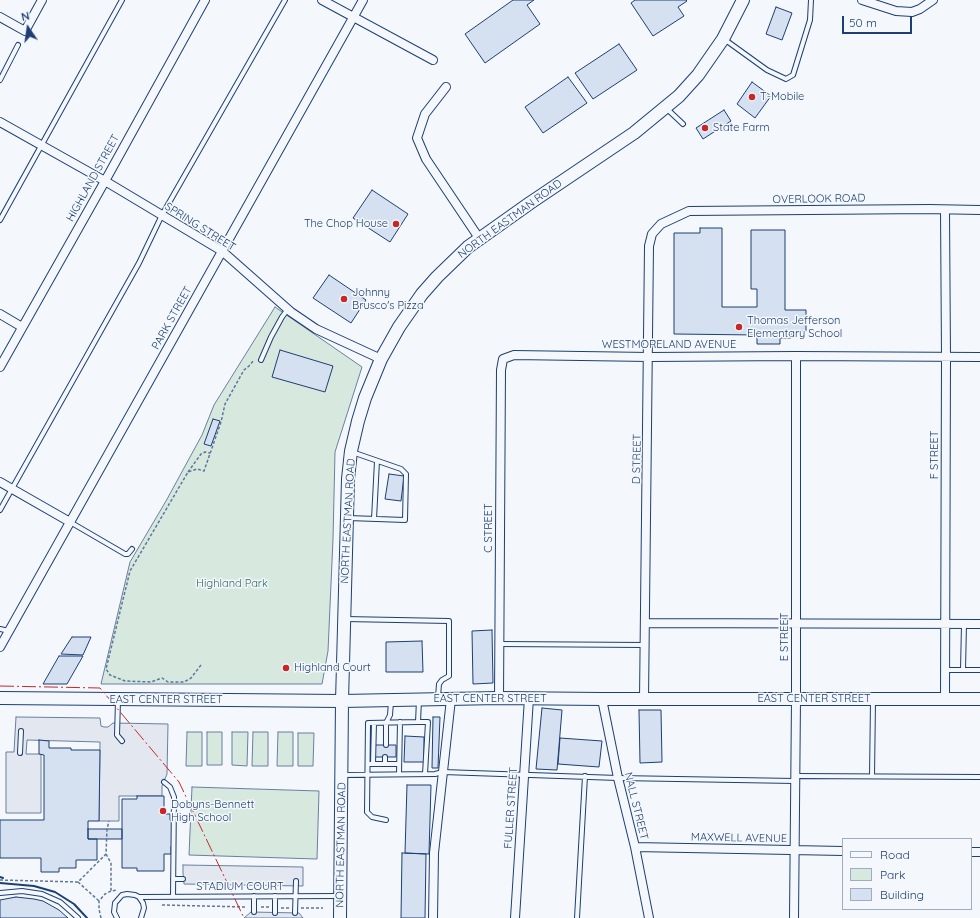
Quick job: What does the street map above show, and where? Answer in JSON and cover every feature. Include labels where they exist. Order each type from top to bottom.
[{"type":"main road","name":"NORTH EASTMAN ROAD","points":[[340,918],[342,701],[348,479],[351,451],[358,421],[365,398],[381,359],[399,328],[422,294],[455,259],[479,238],[634,133],[679,96],[698,75],[723,39],[743,0]]},
{"type":"main road","name":"EAST CENTER STREET","points":[[0,698],[342,701],[499,698],[980,699]]},
{"type":"street","points":[[0,17],[25,31],[42,0]]},
{"type":"street","name":"HIGHLAND STREET","points":[[0,367],[205,0]]},
{"type":"street","points":[[322,0],[432,60]]},
{"type":"street","name":"PARK STREET","points":[[0,647],[364,0]]},
{"type":"street","points":[[862,0],[896,11],[912,12],[920,9],[933,0]]},
{"type":"street","points":[[446,87],[425,114],[417,138],[426,160],[479,238]]},
{"type":"street","name":"SPRING STREET","points":[[0,122],[104,181],[222,251],[288,309],[316,329],[381,359]]},
{"type":"street","name":"F STREET","points":[[945,210],[945,700]]},
{"type":"street","name":"OVERLOOK ROAD","points":[[661,224],[689,211],[980,210]]},
{"type":"street","name":"D STREET","points":[[644,699],[649,357],[649,246],[652,234],[661,224]]},
{"type":"street","points":[[0,314],[22,327]]},
{"type":"street","name":"WESTMORELAND AVENUE","points":[[503,360],[514,356],[980,357]]},
{"type":"street","name":"E STREET","points":[[794,918],[796,699],[796,356]]},
{"type":"street","name":"C STREET","points":[[499,698],[501,370],[503,360]]},
{"type":"street","points":[[0,482],[70,522]]},
{"type":"street","points":[[646,623],[980,624]]},
{"type":"street","name":"FULLER STREET","points":[[515,918],[529,698]]},
{"type":"street","points":[[433,918],[434,853],[451,699]]},
{"type":"street","name":"NALL STREET","points":[[602,699],[618,778],[635,847],[649,918]]},
{"type":"street","name":"MAXWELL AVENUE","points":[[635,847],[842,851]]},
{"type":"lane","points":[[0,220],[40,145],[122,0]]},
{"type":"lane","points":[[0,510],[139,263],[162,216],[286,0]]},
{"type":"lane","points":[[723,39],[767,70],[786,79],[793,75],[806,34],[810,20],[811,0]]},
{"type":"lane","points":[[0,80],[18,46]]},
{"type":"lane","points":[[665,108],[683,124]]},
{"type":"lane","points":[[261,360],[277,325],[288,309]]},
{"type":"lane","points":[[346,518],[405,520],[406,474],[401,469],[351,451]]},
{"type":"lane","points":[[374,519],[377,461]]},
{"type":"lane","points":[[70,522],[125,554],[128,554],[132,549]]},
{"type":"lane","points":[[344,619],[449,621],[449,676],[439,684],[438,699]]},
{"type":"lane","points":[[963,670],[964,624]]},
{"type":"lane","points":[[0,629],[9,631]]},
{"type":"lane","points":[[499,644],[645,644]]},
{"type":"lane","points":[[945,670],[980,670]]},
{"type":"lane","points":[[118,699],[117,735],[122,741]]},
{"type":"lane","points":[[872,776],[873,699]]},
{"type":"lane","points":[[386,745],[386,723],[390,714],[391,700]]},
{"type":"lane","points":[[418,722],[419,700]]},
{"type":"lane","points":[[399,774],[400,722]]},
{"type":"lane","points":[[386,820],[372,818],[366,812],[368,723],[428,722],[426,774]]},
{"type":"lane","points":[[373,764],[374,723]]},
{"type":"lane","points":[[20,753],[21,732]]},
{"type":"lane","points":[[385,757],[385,764]]},
{"type":"lane","points":[[368,764],[399,764]]},
{"type":"lane","points":[[342,775],[435,774],[443,772],[618,778],[795,778],[872,776],[980,777]]},
{"type":"lane","points":[[577,918],[585,776]]},
{"type":"lane","points":[[164,782],[170,787],[174,796],[173,897]]},
{"type":"lane","points":[[173,879],[183,879]]},
{"type":"lane","points":[[295,913],[296,881]]},
{"type":"lane","points":[[0,893],[22,891],[42,894],[60,902],[78,918]]},
{"type":"lane","name":"STADIUM COURT","points":[[116,918],[114,908],[118,899],[122,895],[127,894],[139,897],[340,896]]},
{"type":"lane","points":[[254,896],[254,912]]},
{"type":"lane","points":[[275,896],[275,913]]},
{"type":"lane","points":[[139,897],[144,908],[141,918]]},
{"type":"path","points":[[188,472],[197,469],[204,471],[221,422],[225,404],[244,370],[249,366],[260,350],[264,352]]},
{"type":"path","points":[[201,665],[191,678],[179,682],[168,682],[162,678],[151,682],[120,680],[110,676],[106,669],[130,571],[188,472],[201,454],[205,452],[210,453]]},
{"type":"path","points":[[109,821],[107,829],[106,854],[111,863],[111,891]]},
{"type":"path","points":[[78,882],[106,854]]},
{"type":"path","points":[[0,880],[78,882],[99,901]]},
{"type":"path","points":[[162,905],[323,908]]},
{"type":"green space","name":"Highland Park","points":[[275,307],[362,367],[335,452],[328,651],[322,684],[101,684],[130,562],[166,501],[202,435],[214,405]]},
{"type":"green space","points":[[187,732],[202,732],[202,766],[186,766]]},
{"type":"green space","points":[[207,732],[222,732],[222,765],[207,765]]},
{"type":"green space","points":[[232,732],[248,732],[247,766],[232,765]]},
{"type":"green space","points":[[253,732],[268,732],[268,766],[252,766]]},
{"type":"green space","points":[[278,732],[293,732],[293,766],[277,766]]},
{"type":"green space","points":[[298,733],[314,733],[313,766],[298,766]]},
{"type":"green space","points":[[192,787],[319,791],[317,859],[189,855]]},
{"type":"shaded area","points":[[16,717],[100,718],[101,726],[104,727],[108,727],[113,723],[168,724],[167,774],[162,786],[162,796],[119,796],[119,821],[99,821],[100,742],[27,740],[26,754],[41,754],[41,813],[6,813],[6,752],[14,752]]},
{"type":"shaded area","points":[[183,865],[303,867],[303,886],[184,884]]},
{"type":"shaded area","points":[[251,912],[299,913],[303,918],[244,918]]},
{"type":"building","points":[[513,0],[534,0],[527,5],[540,24],[485,63],[465,34]]},
{"type":"building","points":[[635,0],[687,1],[678,7],[684,16],[653,36],[631,3]]},
{"type":"building","points":[[776,7],[792,13],[782,40],[766,34]]},
{"type":"building","points":[[619,44],[637,70],[593,99],[575,73]]},
{"type":"building","points":[[568,77],[587,103],[543,133],[525,107]]},
{"type":"building","points":[[752,82],[771,96],[755,118],[737,104]]},
{"type":"building","points":[[724,110],[731,121],[703,139],[696,128]]},
{"type":"building","points":[[372,190],[408,214],[390,242],[353,218]]},
{"type":"building","points":[[700,228],[722,228],[722,307],[757,307],[757,289],[751,289],[751,230],[785,230],[785,310],[806,310],[806,331],[791,331],[791,338],[780,338],[780,344],[757,344],[757,335],[674,334],[674,233],[700,233]]},
{"type":"building","points":[[329,275],[366,300],[351,323],[313,298]]},
{"type":"building","points":[[280,350],[333,366],[325,392],[272,377]]},
{"type":"building","points":[[213,419],[220,421],[211,446],[204,444]]},
{"type":"building","points":[[389,474],[404,476],[401,501],[385,499]]},
{"type":"building","points":[[492,630],[493,683],[473,684],[472,631]]},
{"type":"building","points":[[72,637],[91,637],[83,655],[61,654]]},
{"type":"building","points":[[422,641],[423,672],[386,672],[386,642]]},
{"type":"building","points":[[59,656],[83,656],[67,684],[43,684]]},
{"type":"building","points":[[542,708],[562,710],[557,770],[536,769]]},
{"type":"building","points":[[639,710],[661,710],[662,762],[640,763]]},
{"type":"building","points":[[433,717],[440,717],[438,768],[432,768]]},
{"type":"building","points":[[405,736],[424,737],[424,762],[404,762]]},
{"type":"building","points":[[560,738],[602,741],[599,767],[558,764]]},
{"type":"building","points":[[39,740],[49,741],[49,748],[100,750],[99,821],[88,821],[88,839],[97,839],[97,860],[76,860],[76,868],[59,868],[59,872],[41,872],[41,858],[0,858],[0,820],[44,820],[44,755],[39,754]]},
{"type":"building","points":[[375,745],[396,745],[396,757],[375,757]]},
{"type":"building","points":[[407,785],[431,785],[429,854],[405,853]]},
{"type":"building","points":[[137,796],[164,796],[164,814],[170,814],[170,820],[172,821],[172,846],[171,854],[164,854],[164,871],[137,871],[137,868],[122,868],[122,799],[137,799]]},
{"type":"building","points":[[88,829],[122,829],[122,839],[88,839]]},
{"type":"building","points":[[402,853],[426,854],[425,918],[401,918]]},
{"type":"building","points":[[16,897],[43,901],[59,910],[68,918],[0,918],[0,900]]},
{"type":"wall","points":[[0,883],[34,886],[55,892],[74,904],[87,918]]},
{"type":"power","points":[[0,686],[100,688],[179,782],[244,918]]},
{"type":"place","name":"T-Mobile","points":[[752,97]]},
{"type":"place","name":"State Farm","points":[[705,128]]},
{"type":"place","name":"The Chop House","points":[[396,224]]},
{"type":"place","name":"Johnny Brusco's Pizza","points":[[344,299]]},
{"type":"place","name":"Thomas Jefferson Elementary School","points":[[739,327]]},
{"type":"place","name":"Highland Court","points":[[286,668]]},
{"type":"place","name":"Dobyns-Bennett High School","points":[[163,811]]}]
